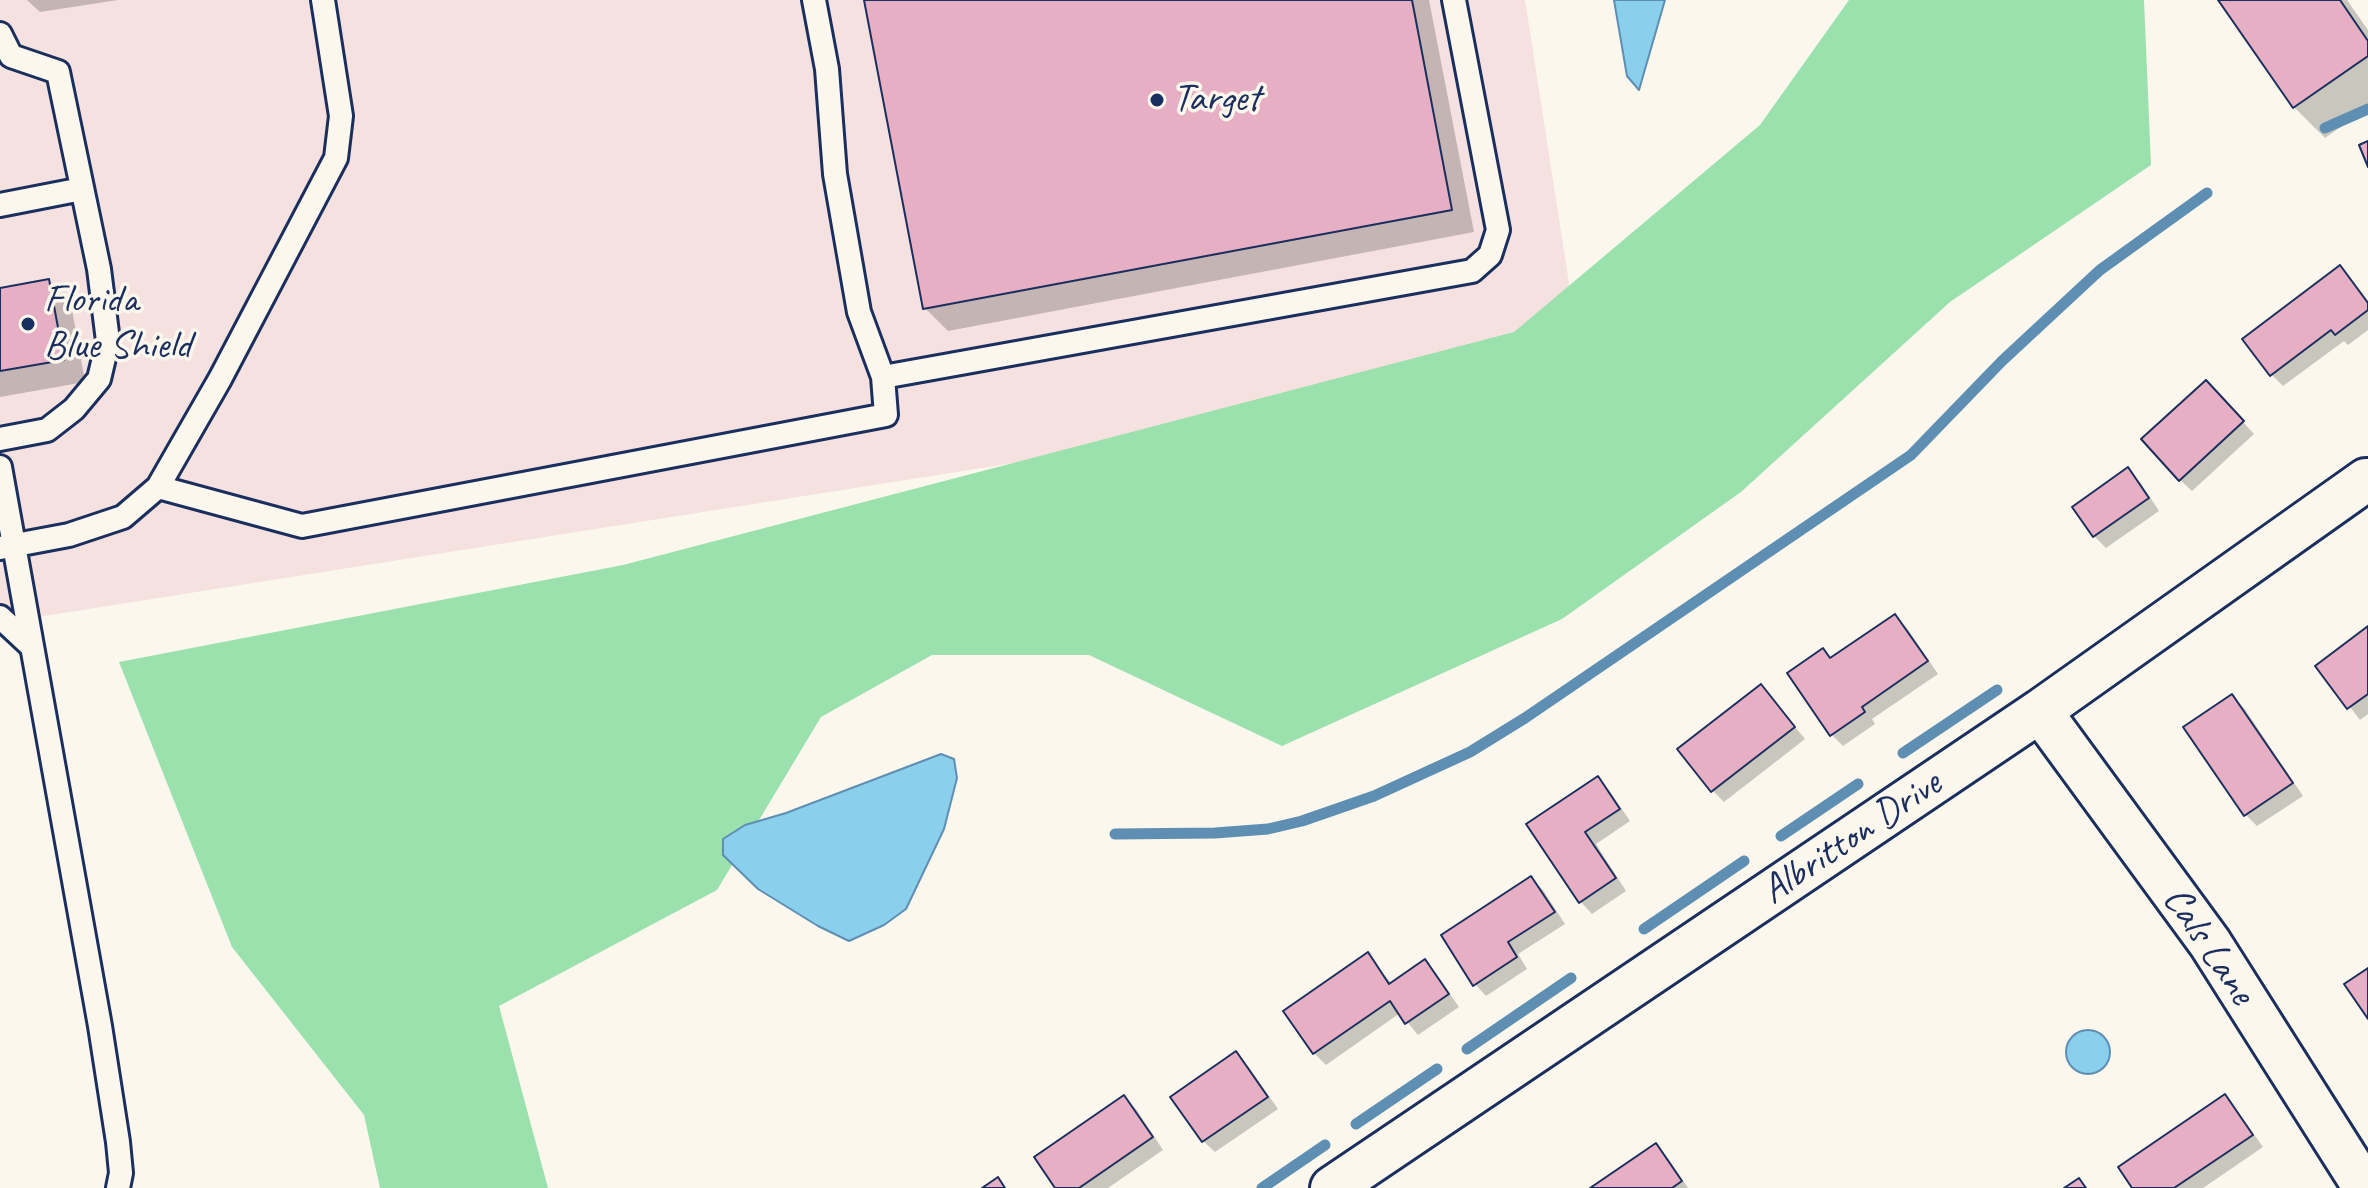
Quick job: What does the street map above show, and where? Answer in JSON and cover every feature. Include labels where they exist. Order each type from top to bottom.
[{"type":"street","name":"Albritton Drive","points":[[1332,1188],[2040,711],[2366,480]]},
{"type":"street","name":"Cals Lane","points":[[2040,711],[2210,943],[2365,1188]]},
{"type":"lane","points":[[6,547],[69,535],[123,517],[158,487],[220,379],[336,158],[341,116],[323,0]]},
{"type":"lane","points":[[158,487],[302,526],[886,415],[883,377],[859,312],[835,174],[827,69],[814,0]]},
{"type":"lane","points":[[883,377],[1472,271],[1490,255],[1498,230],[1454,0]]},
{"type":"lane","points":[[0,34],[11,56],[58,72],[99,269],[108,341],[99,379],[74,409],[47,430],[0,439]]},
{"type":"lane","points":[[0,205],[82,189]]},
{"type":"lane","points":[[0,467],[6,547],[30,645],[100,1026],[118,1142],[121,1173],[118,1188]]},
{"type":"lane","points":[[0,617],[30,645]]},
{"type":"shaded area","points":[[0,0],[1525,0],[1583,373],[0,623]]},
{"type":"green space","points":[[1849,0],[2144,0],[2151,165],[1950,302],[1741,492],[1562,619],[1282,746],[1089,655],[932,655],[821,717],[717,890],[499,1006],[548,1188],[380,1188],[364,1115],[232,947],[119,662],[623,565],[1514,332],[1760,125]]},
{"type":"water","points":[[1614,0],[1665,0],[1639,90],[1627,76]]},
{"type":"water","points":[[941,754],[954,759],[957,778],[944,829],[906,909],[884,925],[849,941],[758,889],[723,855],[723,839],[745,825],[786,813]]},
{"type":"water","points":[[2088,1030],[2104,1036],[2110,1052],[2104,1068],[2088,1074],[2072,1068],[2066,1052],[2072,1036]]},
{"type":"building","name":"Target","points":[[864,0],[1412,0],[1452,210],[923,309]]},
{"type":"building","points":[[2218,0],[2340,0],[2368,41],[2368,56],[2293,108]]},
{"type":"building","points":[[2368,141],[2368,167],[2359,145]]},
{"type":"building","points":[[2340,265],[2368,303],[2368,310],[2335,335],[2331,330],[2270,376],[2242,339]]},
{"type":"building","name":"Florida Blue Shield","points":[[49,279],[64,360],[0,371],[0,288]]},
{"type":"building","points":[[2206,380],[2244,421],[2179,481],[2141,439]]},
{"type":"building","points":[[2128,467],[2149,498],[2093,537],[2072,507]]},
{"type":"building","points":[[1895,614],[1928,661],[1862,707],[1865,712],[1830,736],[1787,673],[1823,648],[1830,658]]},
{"type":"building","points":[[2368,626],[2368,694],[2347,709],[2315,666]]},
{"type":"building","points":[[1761,684],[1795,727],[1711,792],[1677,749]]},
{"type":"building","points":[[2232,694],[2293,783],[2244,816],[2183,727]]},
{"type":"building","points":[[1598,776],[1620,809],[1585,832],[1616,878],[1579,903],[1526,824]]},
{"type":"building","points":[[1531,876],[1555,912],[1508,942],[1517,957],[1473,986],[1441,935]]},
{"type":"building","points":[[1368,952],[1389,984],[1425,959],[1449,994],[1405,1024],[1390,1001],[1313,1054],[1283,1011]]},
{"type":"building","points":[[2368,968],[2368,1019],[2344,984]]},
{"type":"building","points":[[1236,1051],[1268,1097],[1202,1142],[1170,1097]]},
{"type":"building","points":[[2225,1094],[2253,1135],[2174,1188],[2132,1188],[2118,1167]]},
{"type":"building","points":[[1124,1095],[1153,1137],[1079,1188],[1055,1188],[1034,1157]]},
{"type":"building","points":[[1656,1143],[1682,1181],[1672,1188],[1590,1188]]},
{"type":"building","points":[[998,1177],[1005,1188],[982,1188]]},
{"type":"building","points":[[2079,1178],[2086,1188],[2064,1188]]},
{"type":"waterway","points":[[2325,128],[2368,109]]},
{"type":"waterway","points":[[1115,834],[1268,829],[1302,821],[1374,796],[1470,752],[1525,718],[1911,455],[2002,361],[2100,270],[2207,193]]},
{"type":"waterway","points":[[1903,753],[1997,690]]},
{"type":"waterway","points":[[1781,836],[1858,784]]},
{"type":"waterway","points":[[1644,929],[1744,861]]},
{"type":"waterway","points":[[1467,1049],[1571,978]]},
{"type":"waterway","points":[[1356,1124],[1437,1069]]},
{"type":"waterway","points":[[1262,1188],[1325,1145]]},
{"type":"place","name":"Target","points":[[1157,100]]},
{"type":"place","name":"Florida Blue Shield","points":[[28,324]]}]
